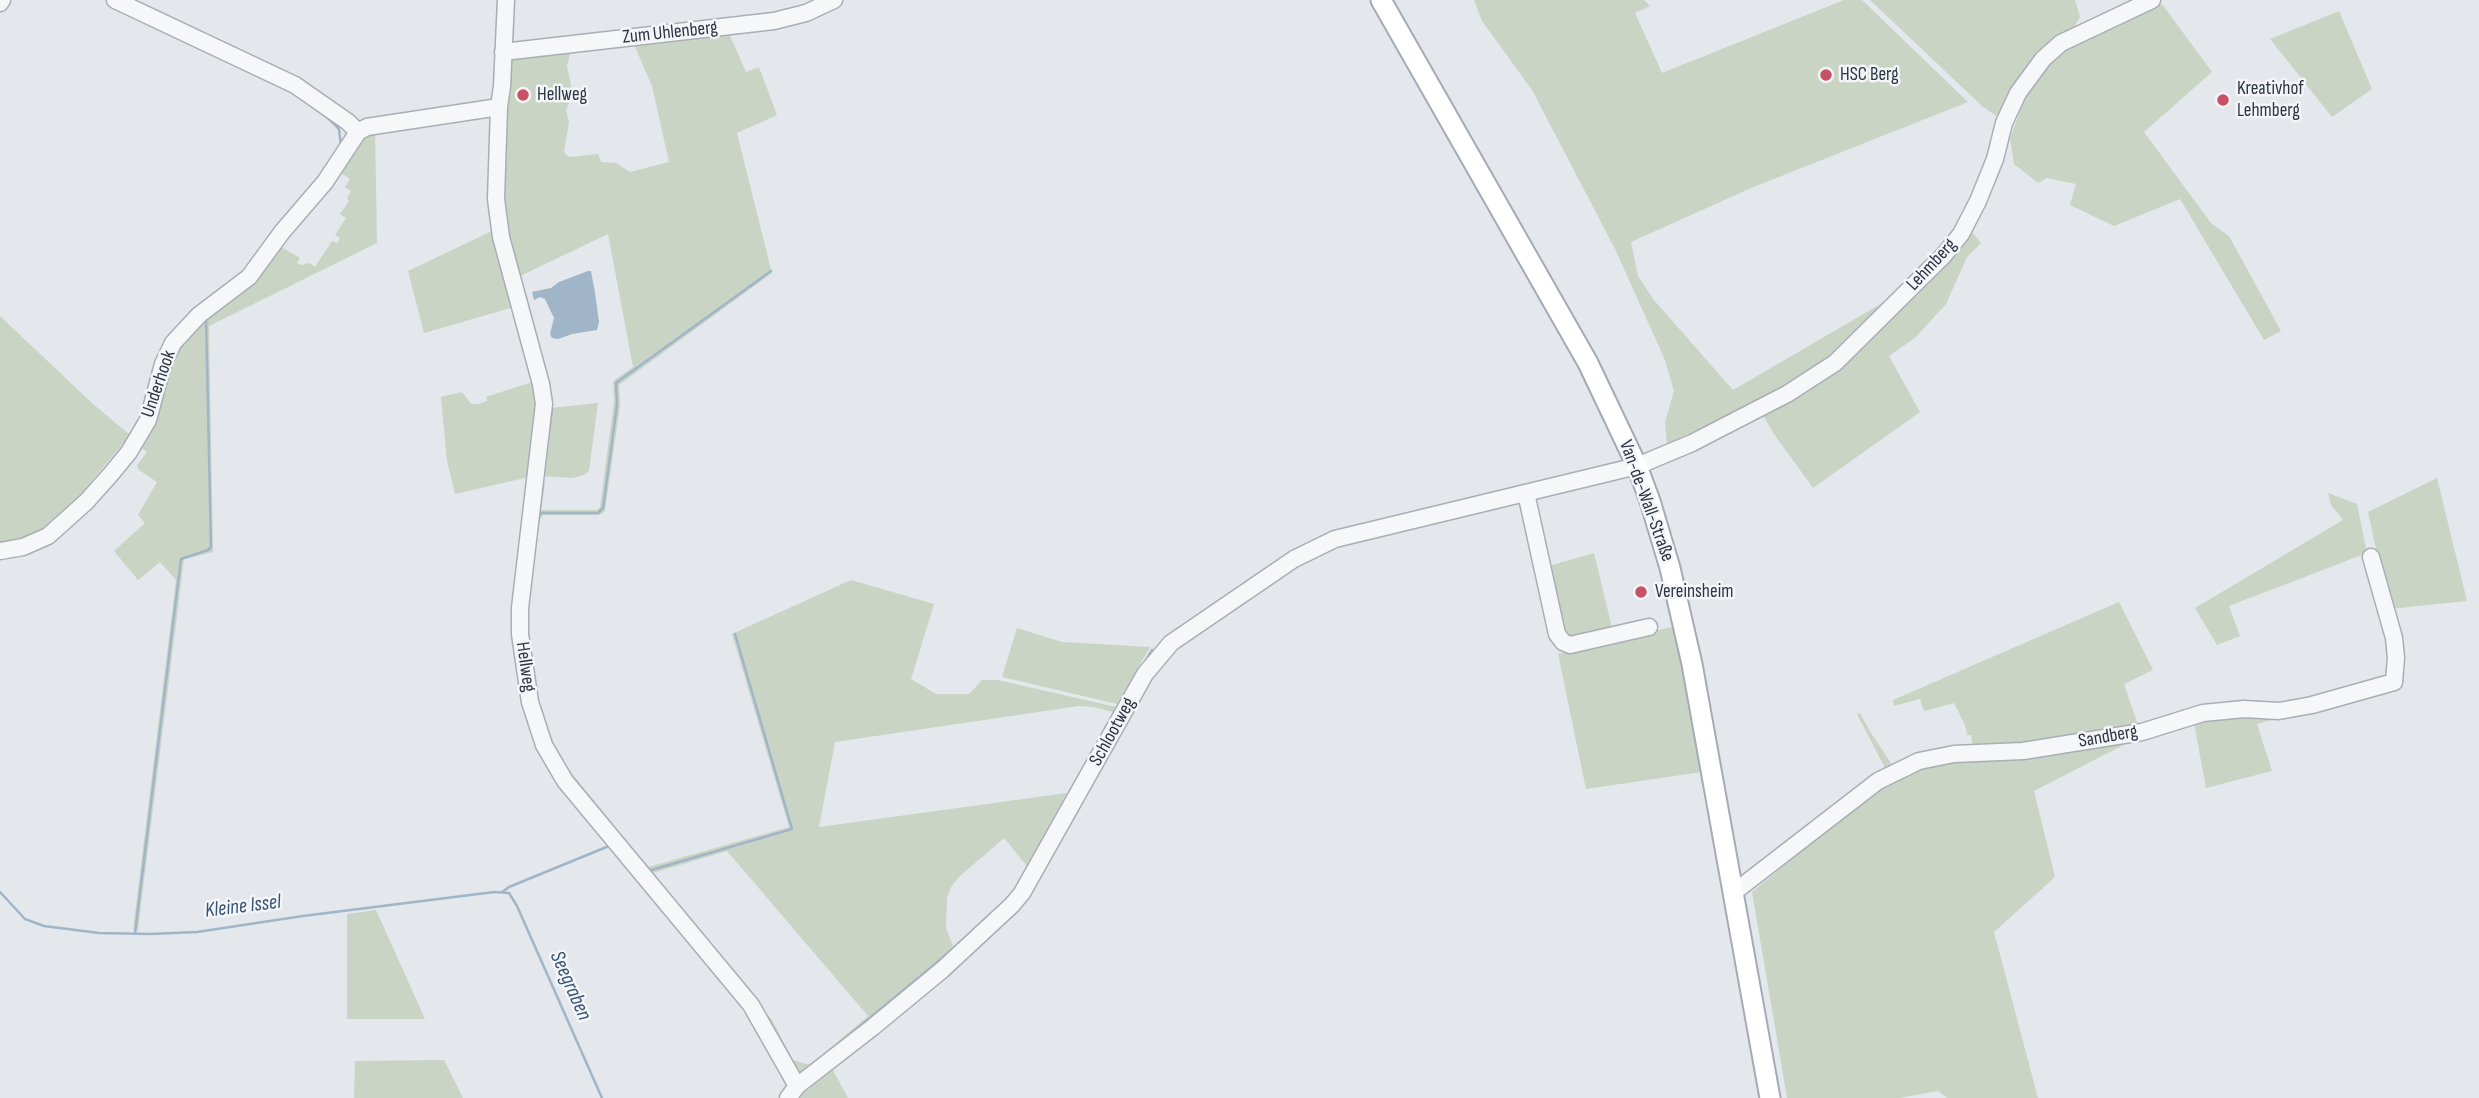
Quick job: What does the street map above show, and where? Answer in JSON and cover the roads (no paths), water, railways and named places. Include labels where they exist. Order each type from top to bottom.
[{"type":"main road","name":"Van-de-Wall-Straße","points":[[1381,0],[1588,363],[1637,466],[1678,599],[1770,1098]]},
{"type":"street","name":"Hellweg","points":[[506,0],[496,199],[501,237],[544,404],[520,608],[525,680],[544,745],[565,781],[751,1005],[792,1092]]},
{"type":"street","name":"Zum Uhlenberg","points":[[503,52],[775,21],[806,13],[834,0]]},
{"type":"street","name":"Lehmberg","points":[[1637,466],[1692,443],[1787,394],[1835,363],[1944,255],[1961,234],[1987,180],[2004,123],[2018,93],[2043,59],[2061,43],[2152,0]]},
{"type":"street","points":[[123,2],[295,85],[358,132],[367,127],[499,107]]},
{"type":"street","name":"Underhook","points":[[0,551],[23,547],[48,536],[86,502],[111,474],[129,452],[148,420],[163,364],[173,343],[199,315],[249,277],[282,232],[325,182],[358,132]]},
{"type":"street","name":"Schlootweg","points":[[792,1092],[1002,918],[1022,893],[1145,674],[1171,643],[1294,559],[1335,539],[1637,466]]},
{"type":"street","points":[[1525,493],[1557,634],[1563,642],[1570,645],[1649,627]]},
{"type":"street","name":"Sandberg","points":[[1733,893],[1878,781],[1919,761],[1954,754],[2023,751],[2142,732],[2203,713],[2244,709],[2279,711],[2312,705],[2394,682],[2394,638],[2371,557]]},
{"type":"water","points":[[591,271],[595,293],[599,322],[597,330],[552,338],[550,334],[554,318],[545,299],[540,297],[534,300],[532,292],[551,288],[559,282]]},
{"type":"waterway","points":[[326,116],[339,129],[341,146]]},
{"type":"waterway","points":[[537,516],[542,513],[598,513],[603,508],[617,405],[616,383],[771,271]]},
{"type":"waterway","points":[[135,933],[181,559],[211,547],[206,317]]},
{"type":"waterway","points":[[548,438],[552,410]]},
{"type":"waterway","points":[[648,871],[792,829],[735,634]]},
{"type":"waterway","points":[[1145,662],[1152,650]]},
{"type":"waterway","points":[[502,892],[609,846]]},
{"type":"waterway","name":"Kleine Issel","points":[[0,892],[25,919],[44,926],[99,933],[150,934],[197,932],[494,892],[509,893],[602,1098]]},
{"type":"waterway","points":[[847,1037],[952,950]]},
{"type":"waterway","points":[[768,1020],[784,1047]]},
{"type":"place","name":"HSC Berg","points":[[1826,75]]},
{"type":"place","name":"Hellweg","points":[[523,95]]},
{"type":"place","name":"Kreativhof Lehmberg","points":[[2223,100]]},
{"type":"place","name":"Vereinsheim","points":[[1641,592]]},
{"type":"water label","name":"Seegraben","points":[[570,986]]}]
